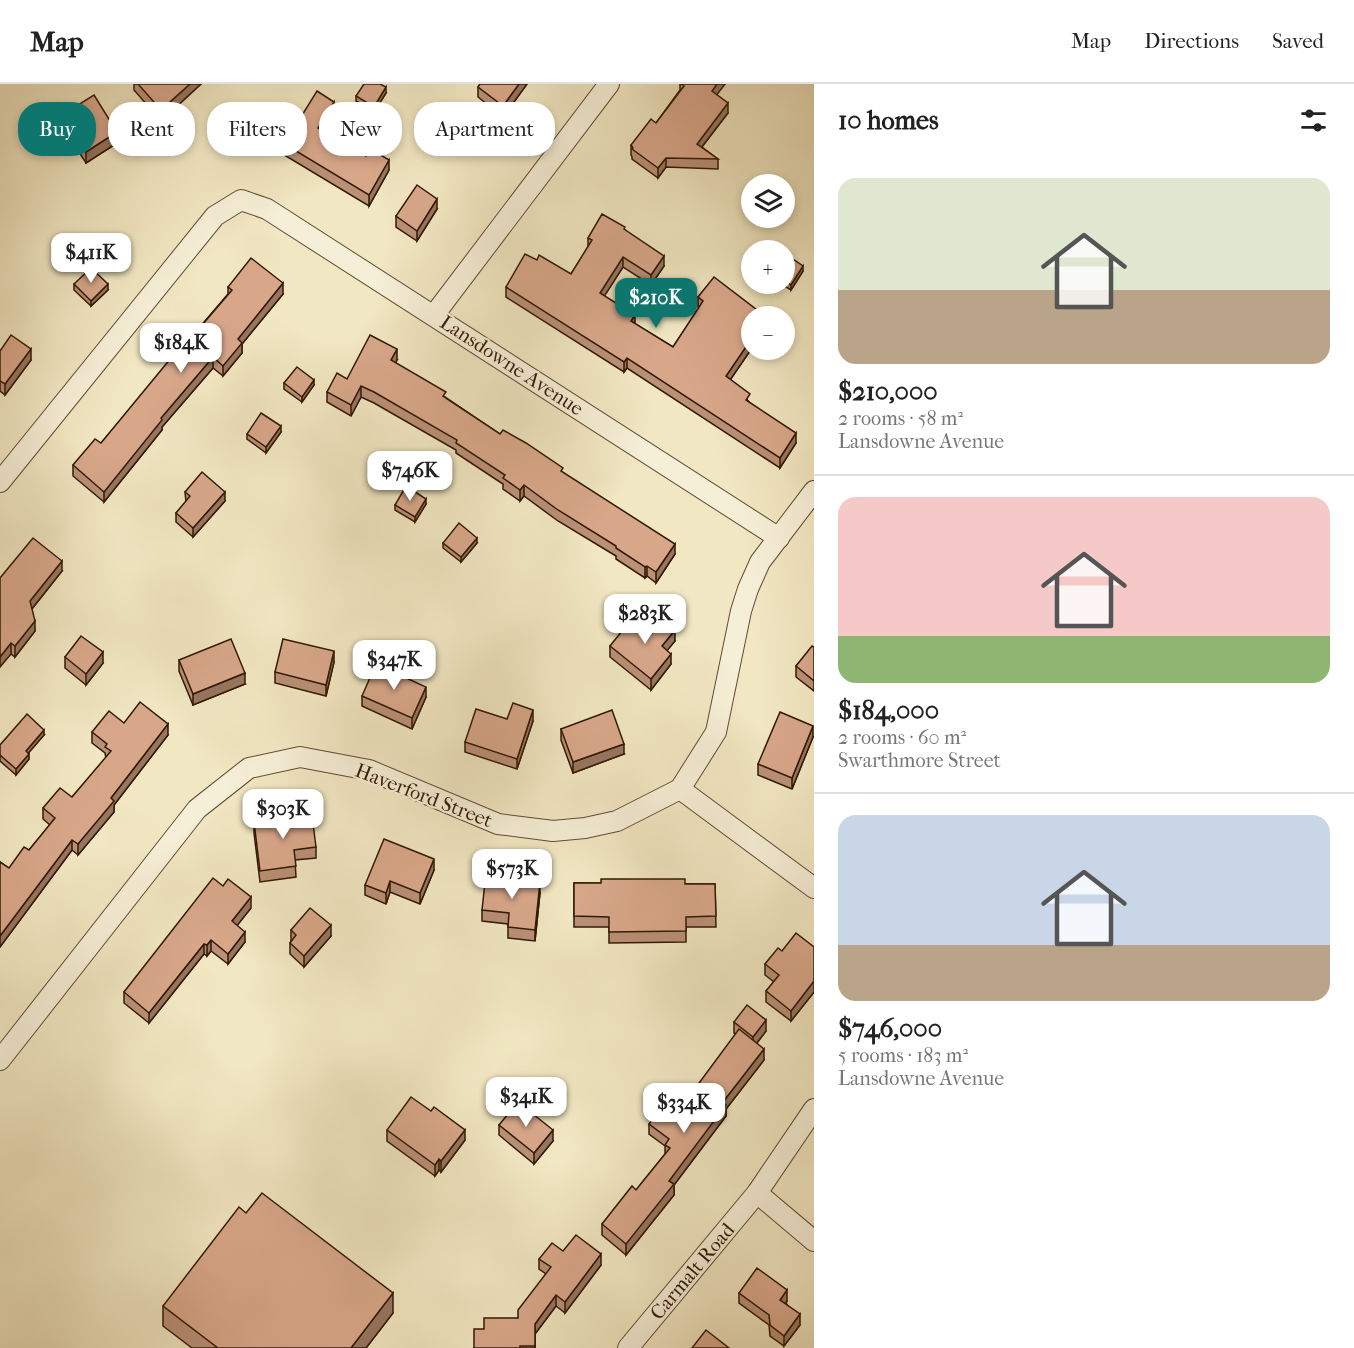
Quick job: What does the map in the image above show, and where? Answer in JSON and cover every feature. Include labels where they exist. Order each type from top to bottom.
[{"type":"street","points":[[434,315],[609,84]]},
{"type":"street","name":"Lansdowne Avenue","points":[[0,483],[215,216],[241,200],[267,209],[779,538]]},
{"type":"street","points":[[814,491],[760,562],[741,611],[716,732],[680,789],[814,888]]},
{"type":"street","name":"Haverford Street","points":[[0,1060],[197,809],[249,768],[300,757],[369,770],[498,824],[553,831],[585,828],[617,821],[680,789]]},
{"type":"street","name":"Carmalt Road","points":[[628,1348],[757,1193],[814,1109]]},
{"type":"street","points":[[757,1193],[814,1241]]},
{"type":"building","points":[[138,84],[190,84],[170,102],[154,102]]},
{"type":"building","points":[[364,84],[380,84],[386,87],[377,102],[366,102],[356,96]]},
{"type":"building","points":[[480,84],[519,84],[506,102],[498,102],[478,87]]},
{"type":"building","points":[[682,84],[717,84],[712,91],[728,103],[697,144],[718,159],[666,158],[658,168],[632,149],[631,145],[651,119],[656,123],[684,86]]},
{"type":"building","points":[[317,91],[334,102],[319,102],[319,156],[382,156],[389,160],[369,195],[304,156],[307,156],[307,107]]},
{"type":"building","points":[[94,95],[108,118],[108,138],[96,146],[96,102],[83,102]]},
{"type":"building","points":[[417,185],[437,199],[417,231],[396,216]]},
{"type":"building","points":[[602,214],[625,227],[624,229],[664,256],[651,275],[623,257],[600,293],[635,315],[631,321],[673,347],[703,301],[698,297],[714,277],[752,306],[741,306],[741,354],[726,376],[750,394],[746,400],[796,433],[780,458],[627,358],[624,362],[506,287],[525,254],[537,260],[539,255],[571,274],[592,240],[588,238]]},
{"type":"building","points":[[251,258],[283,283],[238,339],[242,343],[223,366],[213,357],[161,418],[162,420],[104,492],[73,465],[95,439],[101,443],[176,352],[178,353],[232,290],[228,287]]},
{"type":"building","points":[[795,261],[803,266],[795,279]]},
{"type":"building","points":[[91,268],[108,284],[91,301],[74,284]]},
{"type":"building","points":[[11,335],[31,349],[5,384],[0,381],[0,351]]},
{"type":"building","points":[[370,335],[397,349],[391,360],[446,392],[443,396],[450,401],[500,434],[503,430],[526,443],[563,468],[561,471],[675,544],[656,572],[558,510],[524,485],[520,490],[503,478],[505,475],[456,443],[457,440],[374,392],[361,386],[351,405],[327,392],[337,373],[347,379]]},
{"type":"building","points":[[297,367],[314,380],[302,397],[284,383]]},
{"type":"building","points":[[261,413],[281,426],[266,447],[247,434]]},
{"type":"building","points":[[202,472],[225,492],[193,528],[176,513],[190,496],[185,492]]},
{"type":"building","points":[[406,486],[426,499],[415,517],[395,505]]},
{"type":"building","points":[[459,523],[477,538],[461,557],[443,543]]},
{"type":"building","points":[[33,538],[62,561],[30,601],[35,621],[15,646],[11,643],[0,657],[0,578]]},
{"type":"building","points":[[655,614],[675,630],[662,646],[671,654],[651,679],[610,646],[630,621],[641,631]]},
{"type":"building","points":[[81,636],[103,652],[86,674],[65,657]]},
{"type":"building","points":[[231,639],[245,673],[193,694],[179,660]]},
{"type":"building","points":[[283,639],[334,651],[326,685],[275,672]]},
{"type":"building","points":[[812,646],[814,647],[814,681],[796,666]]},
{"type":"building","points":[[376,664],[426,687],[412,718],[362,696]]},
{"type":"building","points":[[140,702],[168,724],[111,798],[114,801],[78,844],[72,840],[0,936],[0,862],[9,868],[24,847],[29,850],[55,818],[43,808],[60,788],[72,797],[111,751],[105,747],[107,744],[92,732],[109,711],[124,723]]},
{"type":"building","points":[[513,703],[533,710],[517,759],[465,742],[476,709],[507,719]]},
{"type":"building","points":[[612,710],[624,744],[573,762],[561,729]]},
{"type":"building","points":[[780,712],[813,726],[792,778],[758,764]]},
{"type":"building","points":[[27,714],[44,730],[26,751],[29,754],[16,769],[0,755],[0,745]]},
{"type":"building","points":[[299,812],[312,816],[316,847],[294,850],[296,866],[260,871],[254,822],[282,819],[281,814]]},
{"type":"building","points":[[384,839],[434,859],[420,893],[390,881],[386,893],[365,885]]},
{"type":"building","points":[[486,873],[509,875],[509,879],[540,882],[535,930],[508,927],[509,913],[482,910]]},
{"type":"building","points":[[213,878],[223,886],[228,879],[251,897],[232,921],[245,932],[228,954],[211,940],[207,945],[204,944],[149,1013],[124,992]]},
{"type":"building","points":[[601,879],[685,879],[685,884],[715,884],[716,916],[686,917],[686,931],[609,932],[609,917],[574,916],[574,883],[601,883]]},
{"type":"building","points":[[310,908],[331,925],[304,956],[290,943],[296,935],[291,930]]},
{"type":"building","points":[[796,933],[814,947],[814,981],[791,1011],[766,991],[779,975],[765,964],[778,948],[782,951]]},
{"type":"building","points":[[747,1005],[766,1020],[753,1037],[734,1022]]},
{"type":"building","points":[[739,1029],[764,1049],[723,1102],[726,1105],[669,1181],[674,1184],[626,1244],[602,1224],[632,1186],[636,1190],[670,1148],[665,1145],[669,1139],[649,1124],[664,1103],[677,1113]]},
{"type":"building","points":[[411,1097],[431,1111],[434,1107],[465,1130],[441,1161],[439,1159],[435,1165],[387,1130]]},
{"type":"building","points":[[518,1102],[553,1130],[534,1153],[499,1125]]},
{"type":"building","points":[[262,1193],[393,1293],[351,1348],[218,1348],[163,1306],[239,1207],[246,1213]]},
{"type":"building","points":[[576,1235],[601,1254],[565,1302],[556,1295],[535,1324],[535,1346],[474,1348],[474,1329],[484,1329],[484,1318],[518,1318],[518,1310],[551,1267],[539,1259],[552,1243],[563,1251]]},
{"type":"building","points":[[757,1268],[787,1290],[780,1300],[800,1314],[784,1336],[770,1325],[769,1315],[739,1293]]},
{"type":"building","points":[[706,1330],[729,1348],[692,1348]]}]
